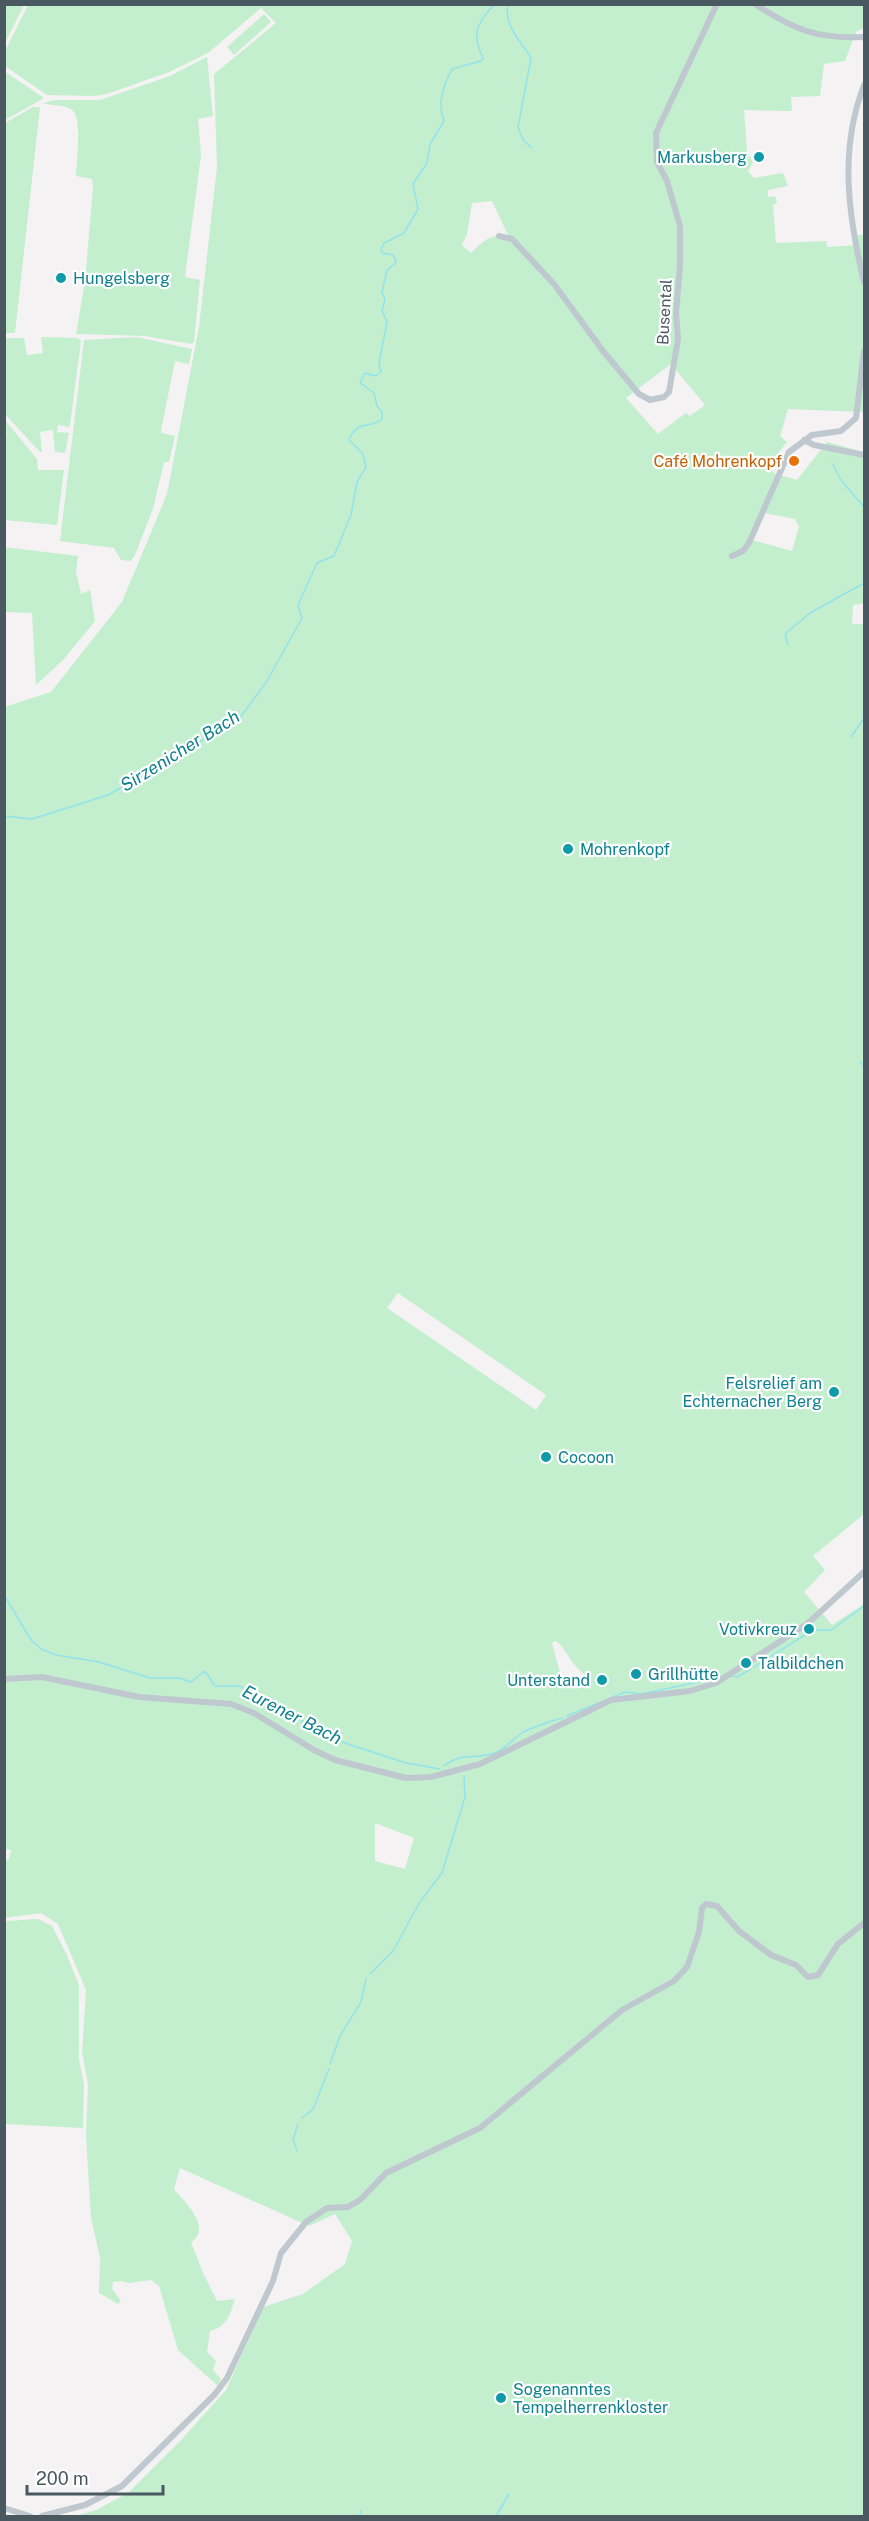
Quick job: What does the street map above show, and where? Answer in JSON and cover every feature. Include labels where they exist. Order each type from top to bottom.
[{"type":"street","name":"Busental","points":[[499,236],[512,239],[554,284],[603,351],[639,394],[650,400],[664,397],[669,392],[678,339],[680,226],[667,181],[657,162],[656,134],[717,4]]},
{"type":"street","points":[[755,4],[802,31],[830,37],[864,37]]},
{"type":"street","points":[[864,85],[852,121],[848,171],[851,222],[864,282]]},
{"type":"street","points":[[732,556],[743,551],[749,543],[789,452],[812,435],[841,431],[855,418],[859,407],[864,351]]},
{"type":"street","points":[[804,440],[814,445],[864,455]]},
{"type":"street","points":[[4,1679],[42,1677],[140,1697],[231,1704],[254,1713],[314,1750],[335,1760],[406,1778],[430,1778],[480,1764],[611,1700],[690,1691],[716,1683],[807,1624],[864,1572]]},
{"type":"street","points":[[42,2517],[85,2505],[122,2486],[215,2394],[227,2378],[273,2281],[281,2253],[306,2222],[327,2208],[348,2207],[360,2200],[386,2173],[480,2128],[622,2010],[674,1981],[687,1967],[699,1932],[702,1908],[706,1904],[717,1906],[739,1931],[771,1955],[796,1965],[808,1977],[818,1975],[838,1944],[864,1923]]},
{"type":"street","points":[[4,2508],[30,2517]]},
{"type":"green space","points":[[4,5],[24,5],[5,43]]},
{"type":"green space","points":[[28,5],[864,5],[864,28],[856,32],[845,61],[824,64],[820,96],[791,97],[792,111],[744,110],[747,151],[753,163],[748,171],[754,178],[783,173],[788,186],[768,190],[768,197],[775,196],[777,203],[773,205],[776,243],[826,241],[827,247],[857,245],[856,236],[864,234],[864,412],[788,409],[780,436],[787,442],[772,461],[770,470],[797,480],[827,442],[864,452],[864,603],[853,605],[852,624],[864,624],[864,1514],[813,1556],[825,1570],[804,1592],[832,1625],[864,1604],[864,2516],[76,2516],[96,2510],[128,2493],[182,2439],[226,2390],[263,2307],[303,2294],[345,2264],[352,2241],[335,2214],[309,2226],[180,2168],[174,2189],[190,2207],[198,2222],[197,2236],[191,2242],[204,2275],[217,2301],[235,2299],[224,2323],[210,2331],[207,2352],[216,2361],[213,2370],[221,2379],[218,2386],[178,2350],[159,2286],[151,2280],[129,2283],[113,2282],[112,2289],[121,2301],[118,2304],[99,2293],[100,2257],[91,2218],[86,2136],[88,2084],[82,2052],[86,1990],[58,1924],[41,1913],[5,1918],[5,1860],[9,1859],[11,1850],[4,1849],[4,707],[51,692],[122,602],[167,494],[199,327],[217,167],[214,74],[276,23],[261,8],[208,53],[169,72],[95,96],[47,95],[5,66],[5,51]],"holes":[[[492,201],[508,235],[487,239],[471,253],[462,245],[467,234],[472,203]],[[671,364],[705,405],[690,416],[686,413],[658,434],[626,398]],[[760,512],[795,519],[799,527],[792,551],[748,539]],[[398,1293],[546,1395],[536,1410],[387,1308]],[[556,1641],[576,1667],[587,1676],[587,1679],[562,1680],[552,1643]],[[375,1823],[414,1838],[405,1869],[375,1861]]]},
{"type":"green space","points":[[264,14],[271,22],[234,55],[227,47]]},
{"type":"green space","points":[[207,57],[213,116],[198,119],[201,155],[185,277],[200,280],[194,342],[191,344],[145,336],[76,334],[85,281],[92,179],[76,176],[78,130],[72,110],[43,103],[55,100],[100,100],[170,76]]},
{"type":"green space","points":[[4,71],[44,98],[5,120],[4,120]]},
{"type":"green space","points":[[33,107],[40,107],[15,333],[5,333],[5,123]]},
{"type":"green space","points":[[41,337],[78,338],[81,341],[70,425],[68,427],[58,425],[57,432],[69,433],[65,453],[55,452],[53,430],[40,432],[42,452],[40,452],[5,414],[5,338],[24,338],[27,355],[43,353]]},
{"type":"green space","points":[[136,337],[192,349],[189,364],[175,361],[161,430],[162,433],[175,436],[169,462],[164,462],[153,509],[134,557],[130,561],[121,560],[114,548],[60,541],[84,340]]},
{"type":"green space","points":[[5,420],[37,459],[38,470],[64,470],[57,525],[5,520],[4,435],[7,434]]},
{"type":"green space","points":[[4,547],[78,556],[76,572],[81,594],[90,590],[95,621],[64,659],[36,685],[32,613],[5,612],[5,639]]},
{"type":"green space","points":[[38,1919],[52,1926],[79,1985],[79,2059],[84,2085],[83,2128],[5,2124],[5,1921]]},
{"type":"waterway","name":"Sirzenicher Bach","points":[[4,816],[32,819],[108,795],[239,719],[267,681],[302,618],[298,605],[317,563],[334,556],[351,515],[357,482],[366,467],[363,454],[349,440],[359,427],[382,419],[382,412],[377,406],[374,393],[360,383],[365,373],[375,376],[381,372],[379,363],[387,322],[382,311],[385,299],[382,292],[387,270],[395,264],[396,260],[393,255],[383,253],[381,250],[384,243],[404,233],[418,209],[413,184],[427,163],[430,144],[444,121],[441,101],[446,82],[452,69],[481,61],[483,58],[477,42],[478,29],[495,4]]},
{"type":"waterway","points":[[508,4],[510,26],[531,58],[518,127],[523,140],[532,148]]},
{"type":"waterway","points":[[832,463],[841,480],[864,507]]},
{"type":"waterway","points":[[788,645],[785,634],[810,613],[864,583]]},
{"type":"waterway","points":[[851,737],[864,718]]},
{"type":"waterway","points":[[860,1062],[864,1066]]},
{"type":"waterway","name":"Eurener Bach","points":[[4,1595],[31,1640],[41,1649],[56,1655],[99,1662],[150,1678],[179,1678],[191,1682],[205,1671],[215,1686],[240,1686],[252,1694],[275,1703],[309,1725],[331,1734],[342,1742],[406,1763],[440,1769]]},
{"type":"waterway","name":"Eurener Bach","points":[[754,1667],[813,1630],[831,1630],[864,1606]]},
{"type":"waterway","name":"Eurener Bach","points":[[732,1676],[737,1677],[751,1669]]},
{"type":"waterway","name":"Eurener Bach","points":[[567,1716],[625,1692],[642,1694],[721,1677]]},
{"type":"waterway","name":"Eurener Bach","points":[[444,1766],[463,1757],[490,1755],[504,1748],[523,1732],[563,1718]]},
{"type":"waterway","points":[[370,1974],[393,1951],[420,1902],[442,1873],[465,1797],[464,1776]]},
{"type":"waterway","points":[[330,2064],[340,2036],[361,2002],[366,1979]]},
{"type":"waterway","points":[[302,2118],[313,2109],[329,2069]]},
{"type":"waterway","points":[[297,2151],[293,2139],[298,2124]]},
{"type":"waterway","points":[[496,2516],[509,2494]]},
{"type":"waterway","points":[[360,2516],[361,2511]]},
{"type":"place","name":"Markusberg","points":[[759,157]]},
{"type":"place","name":"Hungelsberg","points":[[61,278]]},
{"type":"place","name":"Café Mohrenkopf","points":[[794,461]]},
{"type":"place","name":"Mohrenkopf","points":[[568,849]]},
{"type":"place","name":"Felsrelief am Echternacher Berg","points":[[834,1392]]},
{"type":"place","name":"Cocoon","points":[[546,1457]]},
{"type":"place","name":"Votivkreuz","points":[[809,1629]]},
{"type":"place","name":"Talbildchen","points":[[746,1663]]},
{"type":"place","name":"Grillhütte","points":[[636,1674]]},
{"type":"place","name":"Unterstand","points":[[602,1680]]},
{"type":"place","name":"Sogenanntes Tempelherrenkloster","points":[[501,2398]]}]
